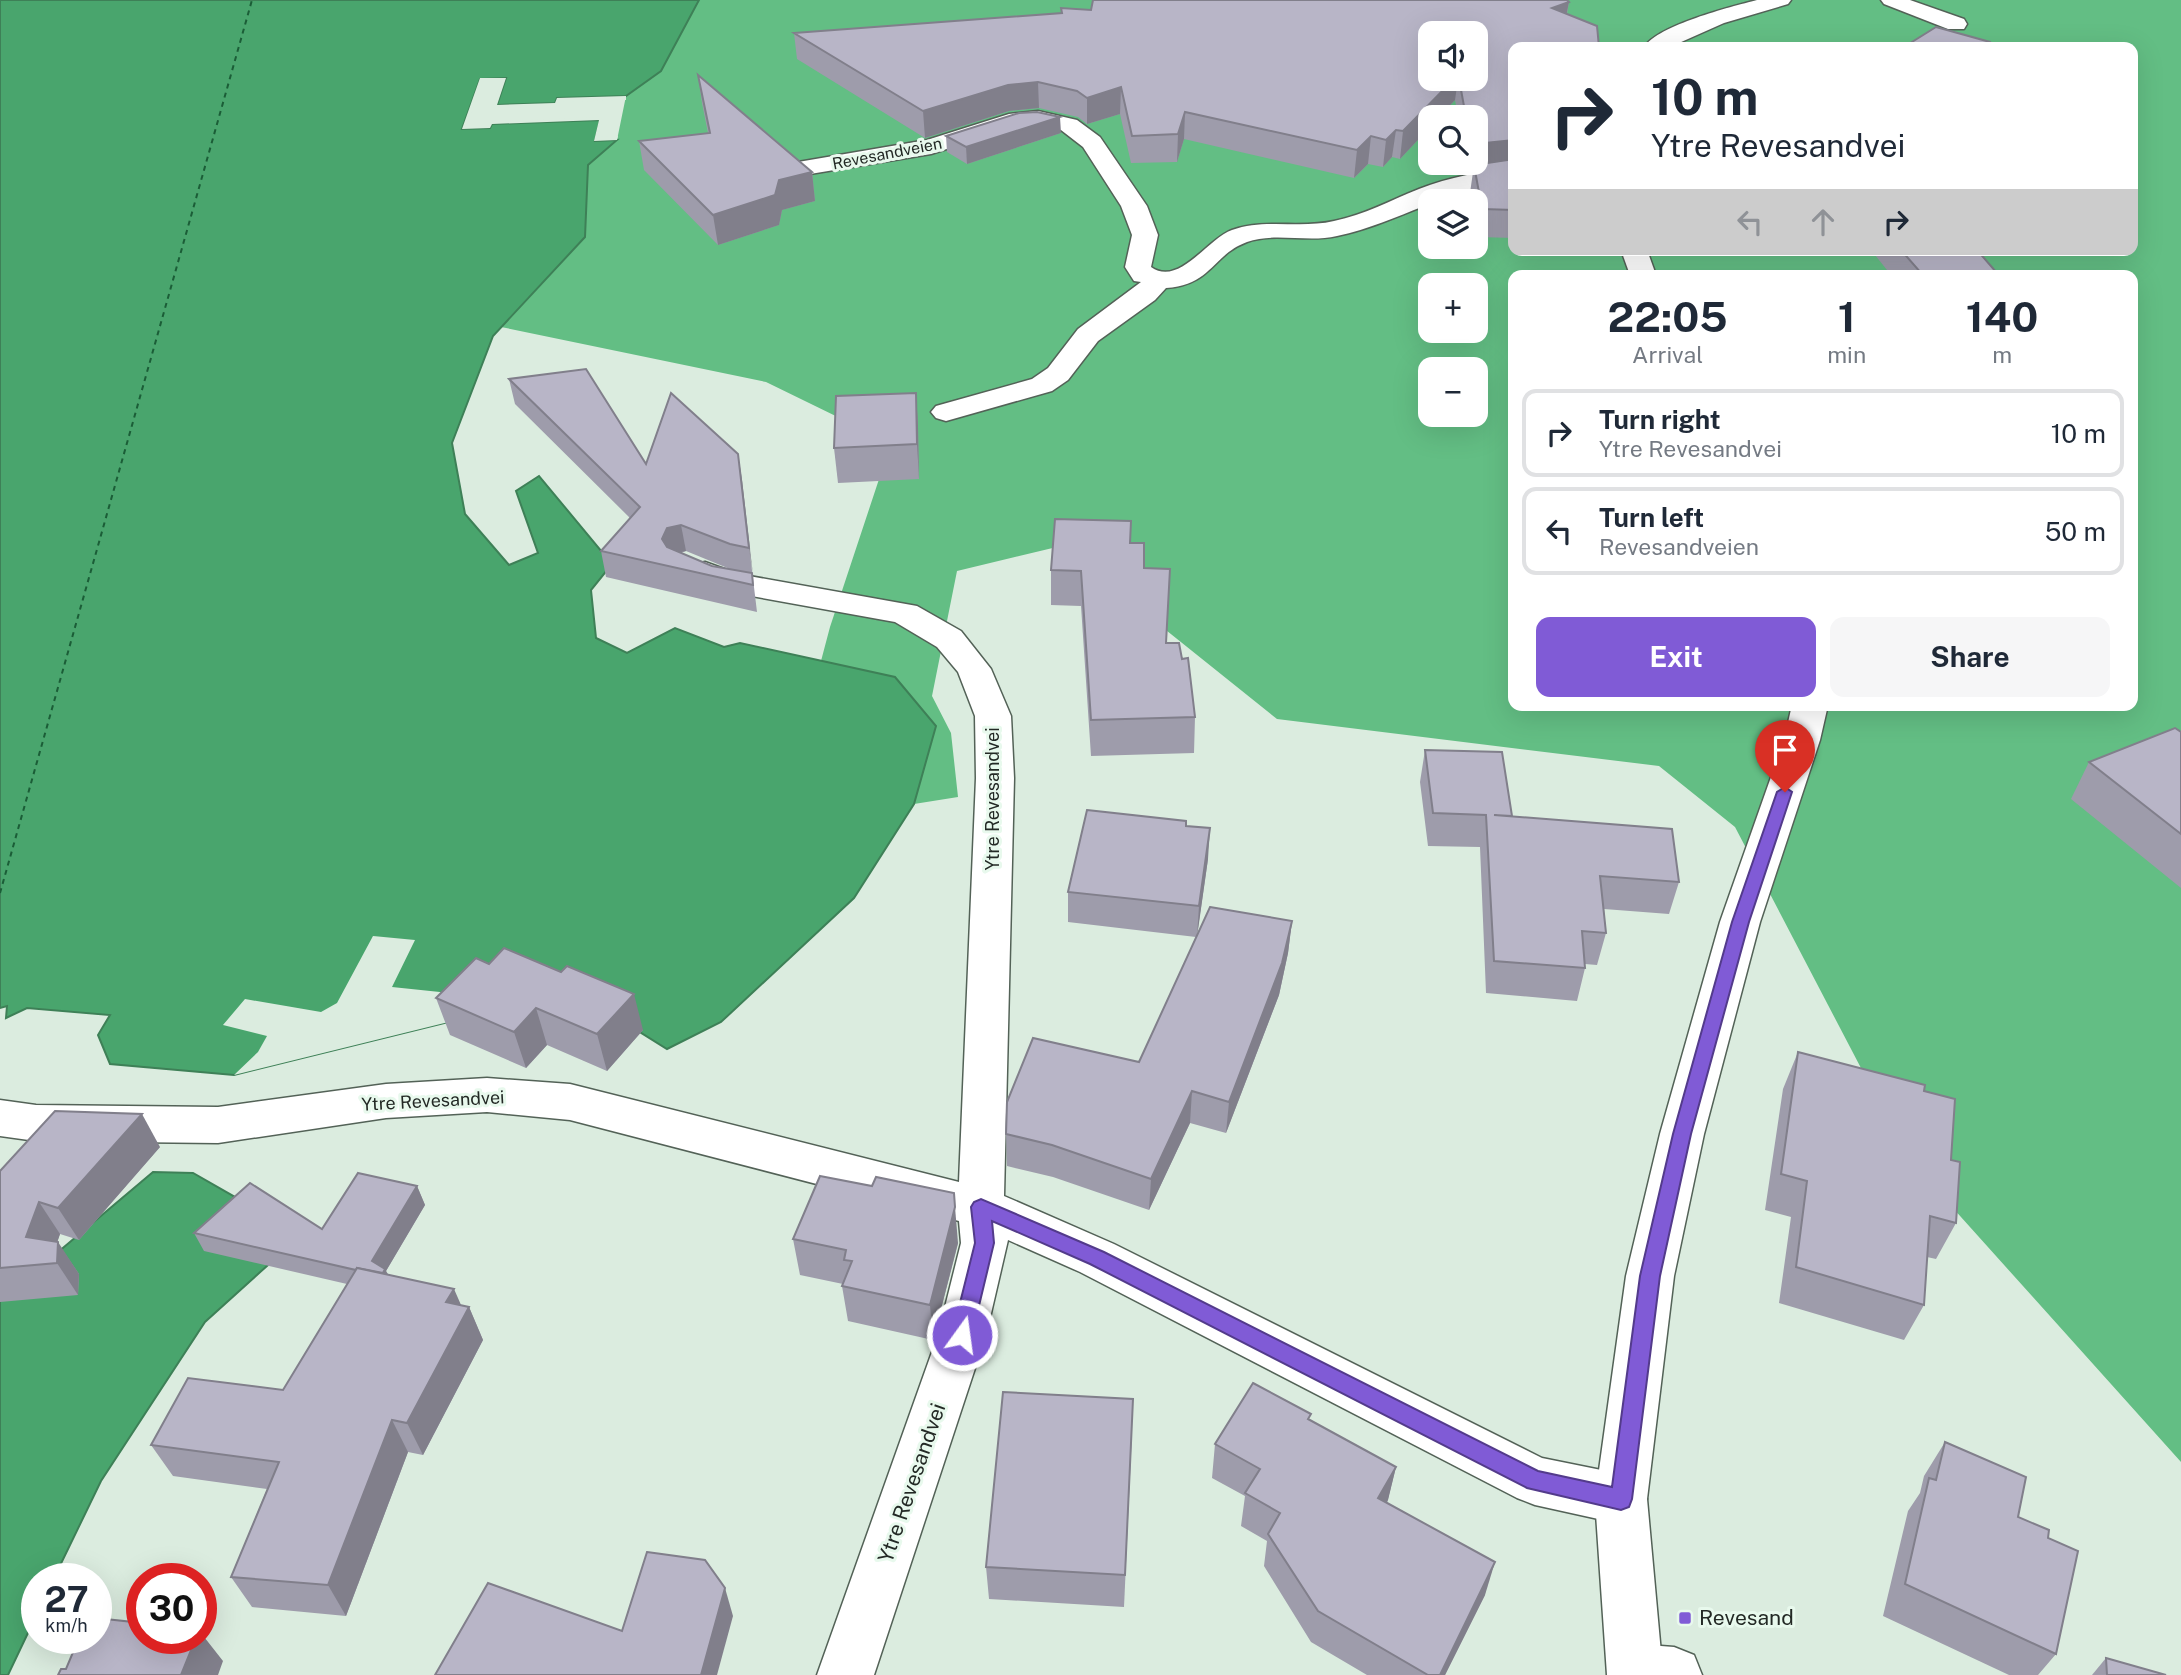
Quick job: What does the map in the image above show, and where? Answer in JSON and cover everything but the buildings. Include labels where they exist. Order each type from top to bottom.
[{"type":"street","points":[[1662,42],[1744,10],[1781,0]]},
{"type":"street","points":[[1891,0],[1956,24]]},
{"type":"street","name":"Revesandveien","points":[[798,169],[931,147],[1017,119],[1038,118],[1069,125],[1093,142],[1134,206],[1144,235],[1138,267],[1143,275],[1158,280]]},
{"type":"street","points":[[946,412],[1042,384],[1058,374],[1088,335],[1145,295],[1158,280],[1176,280],[1192,275],[1230,239],[1275,230],[1313,232],[1335,229],[1374,218],[1461,182],[1508,177]]},
{"type":"street","name":"Ytre Revesandvei","points":[[685,564],[730,583],[905,613],[948,639],[974,669],[993,716],[995,778],[981,1207],[985,1243],[962,1335],[845,1675]]},
{"type":"street","points":[[1648,1674],[1621,1499],[1650,1276],[1682,1134],[1740,922],[1802,740],[1809,711]]},
{"type":"street","name":"Ytre Revesandvei","points":[[0,1118],[36,1123],[218,1125],[399,1100],[487,1095],[570,1102],[981,1207],[1097,1258],[1535,1480],[1621,1499]]},
{"type":"shaded area","points":[[0,0],[699,0],[661,71],[626,96],[557,98],[555,103],[497,105],[506,78],[480,79],[462,129],[490,128],[492,124],[600,120],[595,141],[617,140],[588,165],[585,237],[493,336],[452,443],[465,514],[509,565],[538,553],[516,491],[539,476],[612,564],[591,590],[596,638],[627,653],[675,628],[724,647],[740,643],[895,677],[936,726],[914,804],[854,898],[721,1022],[667,1049],[574,991],[234,1075],[110,1064],[98,1035],[110,1015],[27,1008],[6,1018],[7,1006],[0,1008]]},
{"type":"shaded area","points":[[699,0],[2181,0],[2181,1462],[1908,1158],[1735,827],[1659,766],[1277,719],[1061,546],[957,571],[932,696],[951,733],[958,797],[914,804],[936,726],[895,677],[821,661],[891,443],[766,382],[501,327],[585,237],[588,165],[617,140],[626,96],[661,71]]},
{"type":"shaded area","points":[[153,1172],[193,1173],[291,1229],[268,1265],[205,1322],[101,1481],[61,1563],[21,1563],[21,1648],[8,1675],[0,1675],[0,1301]]},
{"type":"pier","points":[[480,78],[506,78],[497,105],[555,103],[557,98],[626,96],[626,100],[559,102],[556,106],[497,108],[493,104],[501,81],[483,82],[467,125],[488,125],[492,121],[600,117],[603,120],[599,137],[618,136],[617,140],[594,141],[599,120],[492,124],[490,128],[462,129]]},
{"type":"pier","points":[[373,936],[415,940],[392,987],[459,994],[574,991],[234,1075],[258,1052],[267,1036],[223,1025],[245,999],[321,1012],[337,1003]]},
{"type":"ferry route","points":[[0,893],[252,0]]},
{"type":"place","name":"Revesand","points":[[1685,1618]]},
{"type":"route","points":[[962,1335],[985,1243],[981,1207],[1097,1258],[1535,1480],[1621,1499],[1650,1276],[1682,1134],[1740,922],[1785,792]]}]
